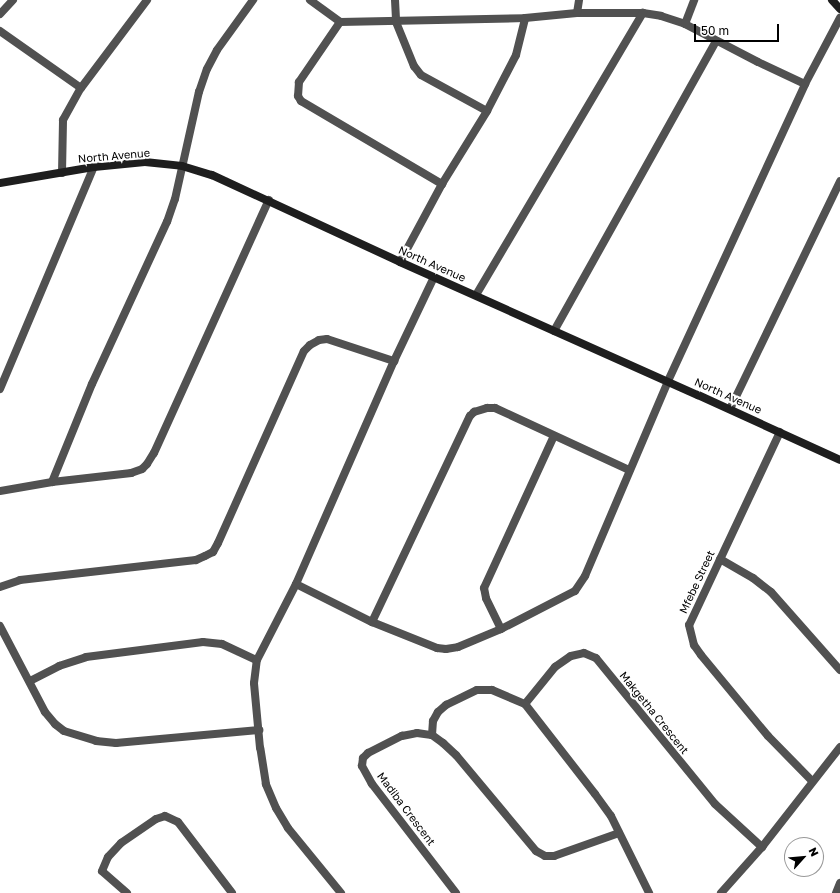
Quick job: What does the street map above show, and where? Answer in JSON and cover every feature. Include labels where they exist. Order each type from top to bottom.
[{"type":"street","points":[[0,14],[13,0]]},
{"type":"street","points":[[62,172],[63,120],[81,88],[147,0]]},
{"type":"street","points":[[52,482],[92,384],[167,222],[175,199],[199,92],[207,69],[217,50],[253,0]]},
{"type":"street","points":[[310,0],[340,22],[396,22],[525,18],[577,13],[643,14],[661,16],[685,24],[716,41],[805,84]]},
{"type":"street","points":[[395,0],[396,22],[414,66],[421,75],[487,111]]},
{"type":"street","points":[[577,13],[579,0]]},
{"type":"street","points":[[685,24],[694,0]]},
{"type":"street","points":[[832,0],[840,9]]},
{"type":"street","points":[[476,295],[643,14]]},
{"type":"street","points":[[400,262],[442,184],[487,111],[516,55],[525,18]]},
{"type":"street","points":[[296,584],[372,622],[437,648],[446,650],[458,647],[501,629],[575,591],[581,584],[668,382],[805,84],[840,18]]},
{"type":"street","points":[[340,22],[299,82],[297,88],[301,101],[442,184]]},
{"type":"street","points":[[0,31],[81,88]]},
{"type":"street","points":[[554,331],[716,41]]},
{"type":"street","name":"North Avenue","points":[[0,183],[94,167],[145,162],[182,166],[212,175],[269,200],[400,262],[730,409],[840,460]]},
{"type":"street","points":[[0,389],[94,167]]},
{"type":"street","points":[[730,409],[840,181]]},
{"type":"street","points":[[0,492],[52,482],[132,473],[142,469],[147,464],[154,453],[269,200]]},
{"type":"street","points":[[341,893],[288,828],[276,808],[266,784],[258,730],[254,683],[257,660],[296,584],[394,362],[434,277]]},
{"type":"street","points":[[0,588],[20,580],[196,560],[213,552],[304,351],[310,345],[319,340],[327,339],[394,362]]},
{"type":"street","points":[[372,622],[470,416],[474,412],[487,408],[495,408],[629,470]]},
{"type":"street","name":"Mfebe Street","points":[[780,432],[688,625],[694,645],[768,736],[812,781]]},
{"type":"street","points":[[501,629],[486,598],[484,588],[554,436]]},
{"type":"street","points":[[720,559],[753,578],[771,592],[840,670]]},
{"type":"street","points":[[0,626],[45,712],[55,724],[64,731],[96,741],[116,742],[258,730]]},
{"type":"street","points":[[30,681],[59,666],[86,657],[203,642],[222,644],[257,660]]},
{"type":"street","name":"Makgetha Crescent","points":[[525,704],[555,667],[571,656],[584,653],[596,658],[715,804],[762,847]]},
{"type":"street","points":[[619,833],[554,856],[545,856],[536,851],[456,755],[432,735],[433,721],[438,712],[446,705],[477,690],[492,690],[507,695],[525,704],[611,816],[649,893]]},
{"type":"street","name":"Madiba Crescent","points":[[432,735],[417,733],[402,736],[368,753],[362,758],[362,766],[372,784],[456,893]]},
{"type":"street","points":[[721,893],[762,847],[840,747]]},
{"type":"street","points":[[127,893],[102,871],[108,858],[121,843],[156,819],[165,816],[178,822],[232,893]]},
{"type":"street","points":[[836,893],[840,883]]}]
